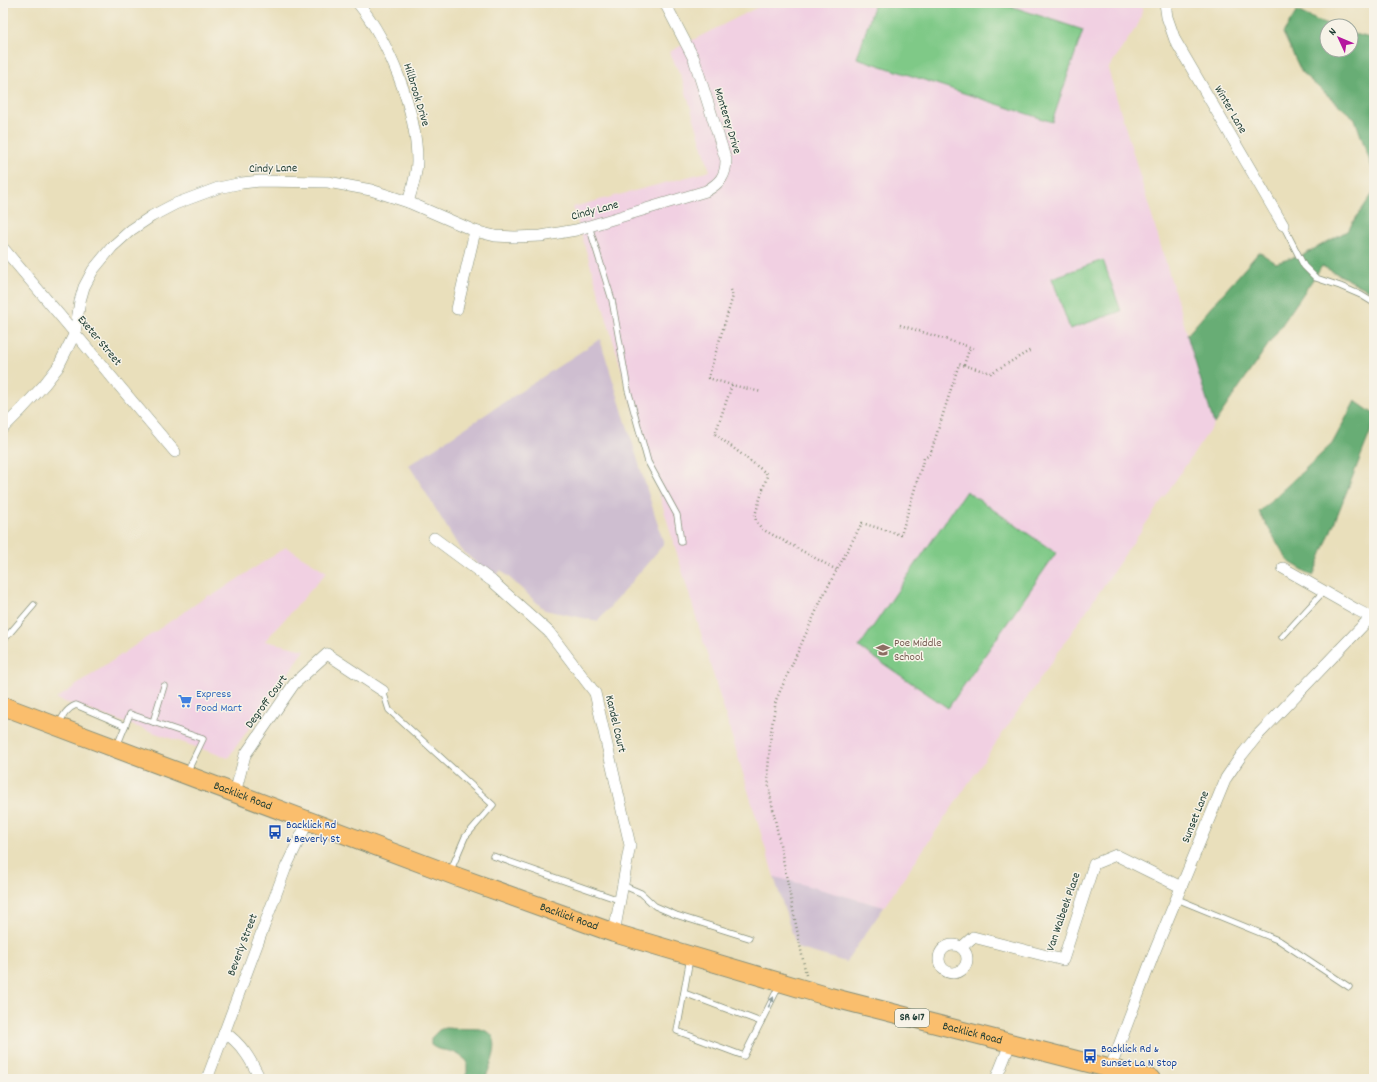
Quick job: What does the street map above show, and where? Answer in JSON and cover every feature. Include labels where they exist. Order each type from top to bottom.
[{"type":"main road","name":"Backlick Road","points":[[3,706],[449,874],[614,933],[805,990],[1010,1044],[1151,1079]]},
{"type":"street","name":"Hillbrook Drive","points":[[358,3],[377,31],[391,59],[410,110],[416,145],[417,162],[416,172],[408,202]]},
{"type":"street","name":"Monterey Drive","points":[[631,214],[706,191],[719,182],[726,169],[726,160],[694,59],[665,3]]},
{"type":"street","name":"Winter Lane","points":[[1165,3],[1167,18],[1175,40],[1283,225]]},
{"type":"street","name":"Cindy Lane","points":[[3,428],[44,386],[58,367],[75,333],[80,301],[84,287],[93,270],[112,247],[131,230],[152,216],[175,204],[218,188],[260,180],[328,182],[370,190],[408,202],[475,231],[496,236],[541,236],[576,230],[631,214]]},
{"type":"street","points":[[457,309],[475,231]]},
{"type":"street","name":"Exeter Street","points":[[3,248],[175,452]]},
{"type":"street","name":"Kandel Court","points":[[434,538],[492,581],[549,632],[595,693],[630,845],[614,933]]},
{"type":"street","name":"Sunset Lane","points":[[1110,1069],[1149,967],[1226,778],[1257,736],[1373,617],[1283,568]]},
{"type":"street","name":"Degroff Court","points":[[235,793],[245,755],[294,684],[327,654],[383,691]]},
{"type":"street","name":"Beverly Street","points":[[207,1079],[286,867],[308,821]]},
{"type":"street","name":"Van Walbeek Place","points":[[962,947],[973,937],[1063,960],[1094,864],[1116,855],[1182,887]]},
{"type":"street","points":[[224,1032],[235,1039],[245,1051],[260,1079]]},
{"type":"street","points":[[996,1079],[1010,1044]]},
{"type":"lane","points":[[1283,225],[1304,266],[1316,278],[1361,295],[1374,303]]},
{"type":"lane","points":[[589,226],[612,300],[628,390],[648,462],[677,515],[681,542]]},
{"type":"lane","points":[[1282,637],[1324,590]]},
{"type":"lane","points":[[3,641],[34,605]]},
{"type":"lane","points":[[153,722],[164,686]]},
{"type":"lane","points":[[383,691],[389,710],[492,805],[465,837],[449,874]]},
{"type":"lane","points":[[58,726],[66,711],[76,705],[125,726]]},
{"type":"lane","points":[[116,748],[130,714],[203,739],[186,774]]},
{"type":"lane","points":[[493,856],[620,900]]},
{"type":"lane","points":[[622,885],[641,893],[655,906],[676,915],[749,938]]},
{"type":"lane","points":[[1177,899],[1280,941],[1350,987]]},
{"type":"lane","points":[[691,956],[677,1031],[744,1056],[780,983]]},
{"type":"lane","points":[[684,993],[761,1022]]},
{"type":"path","points":[[731,290],[733,296],[708,378],[761,392]]},
{"type":"path","points":[[900,324],[972,348],[964,365]]},
{"type":"path","points":[[805,990],[806,976],[769,789],[768,770],[770,732],[776,700],[823,596],[862,523],[901,535],[924,458],[930,455],[959,364],[991,373],[1031,350]]},
{"type":"path","points":[[732,385],[715,434],[766,473],[767,476],[755,515],[756,521],[762,529],[837,570]]},
{"type":"shaded area","name":"Poe Middle School","points":[[766,3],[1144,3],[1139,23],[1108,69],[1214,424],[884,907],[774,877],[573,207],[710,171],[681,76],[669,52]]},
{"type":"shaded area","points":[[600,339],[664,544],[598,621],[545,610],[501,570],[494,578],[460,549],[409,465]]},
{"type":"shaded area","points":[[286,547],[327,572],[265,641],[305,650],[228,758],[56,699],[209,595],[212,596]]},
{"type":"shaded area","points":[[774,877],[884,907],[846,962],[797,948]]},
{"type":"green space","points":[[875,3],[1001,3],[1083,30],[1052,122],[857,58]]},
{"type":"green space","points":[[1297,11],[1319,21],[1319,58],[1359,58],[1359,35],[1374,39],[1374,173],[1355,119],[1302,73],[1283,33]]},
{"type":"green space","points":[[1374,192],[1374,293],[1322,266],[1214,424],[1187,335],[1259,252],[1276,263],[1295,257],[1296,259],[1347,231]]},
{"type":"green space","points":[[1103,260],[1121,311],[1070,329],[1052,278]]},
{"type":"green space","points":[[1355,401],[1374,414],[1374,423],[1313,576],[1288,561],[1259,512],[1332,444]]},
{"type":"green space","points":[[966,491],[1056,553],[948,708],[859,647]]},
{"type":"green space","points":[[445,1028],[480,1029],[493,1036],[495,1043],[493,1058],[485,1079],[463,1079],[467,1073],[467,1061],[461,1056],[449,1051],[438,1049],[431,1045],[431,1038],[439,1030]]},
{"type":"place","name":"Poe Middle School","points":[[883,650]]},
{"type":"place","name":"Express Food Mart","points":[[185,701]]},
{"type":"place","name":"Backlick Rd & Beverly St","points":[[275,832]]},
{"type":"place","name":"Backlick Rd & Sunset La N Stop","points":[[1090,1056]]}]
